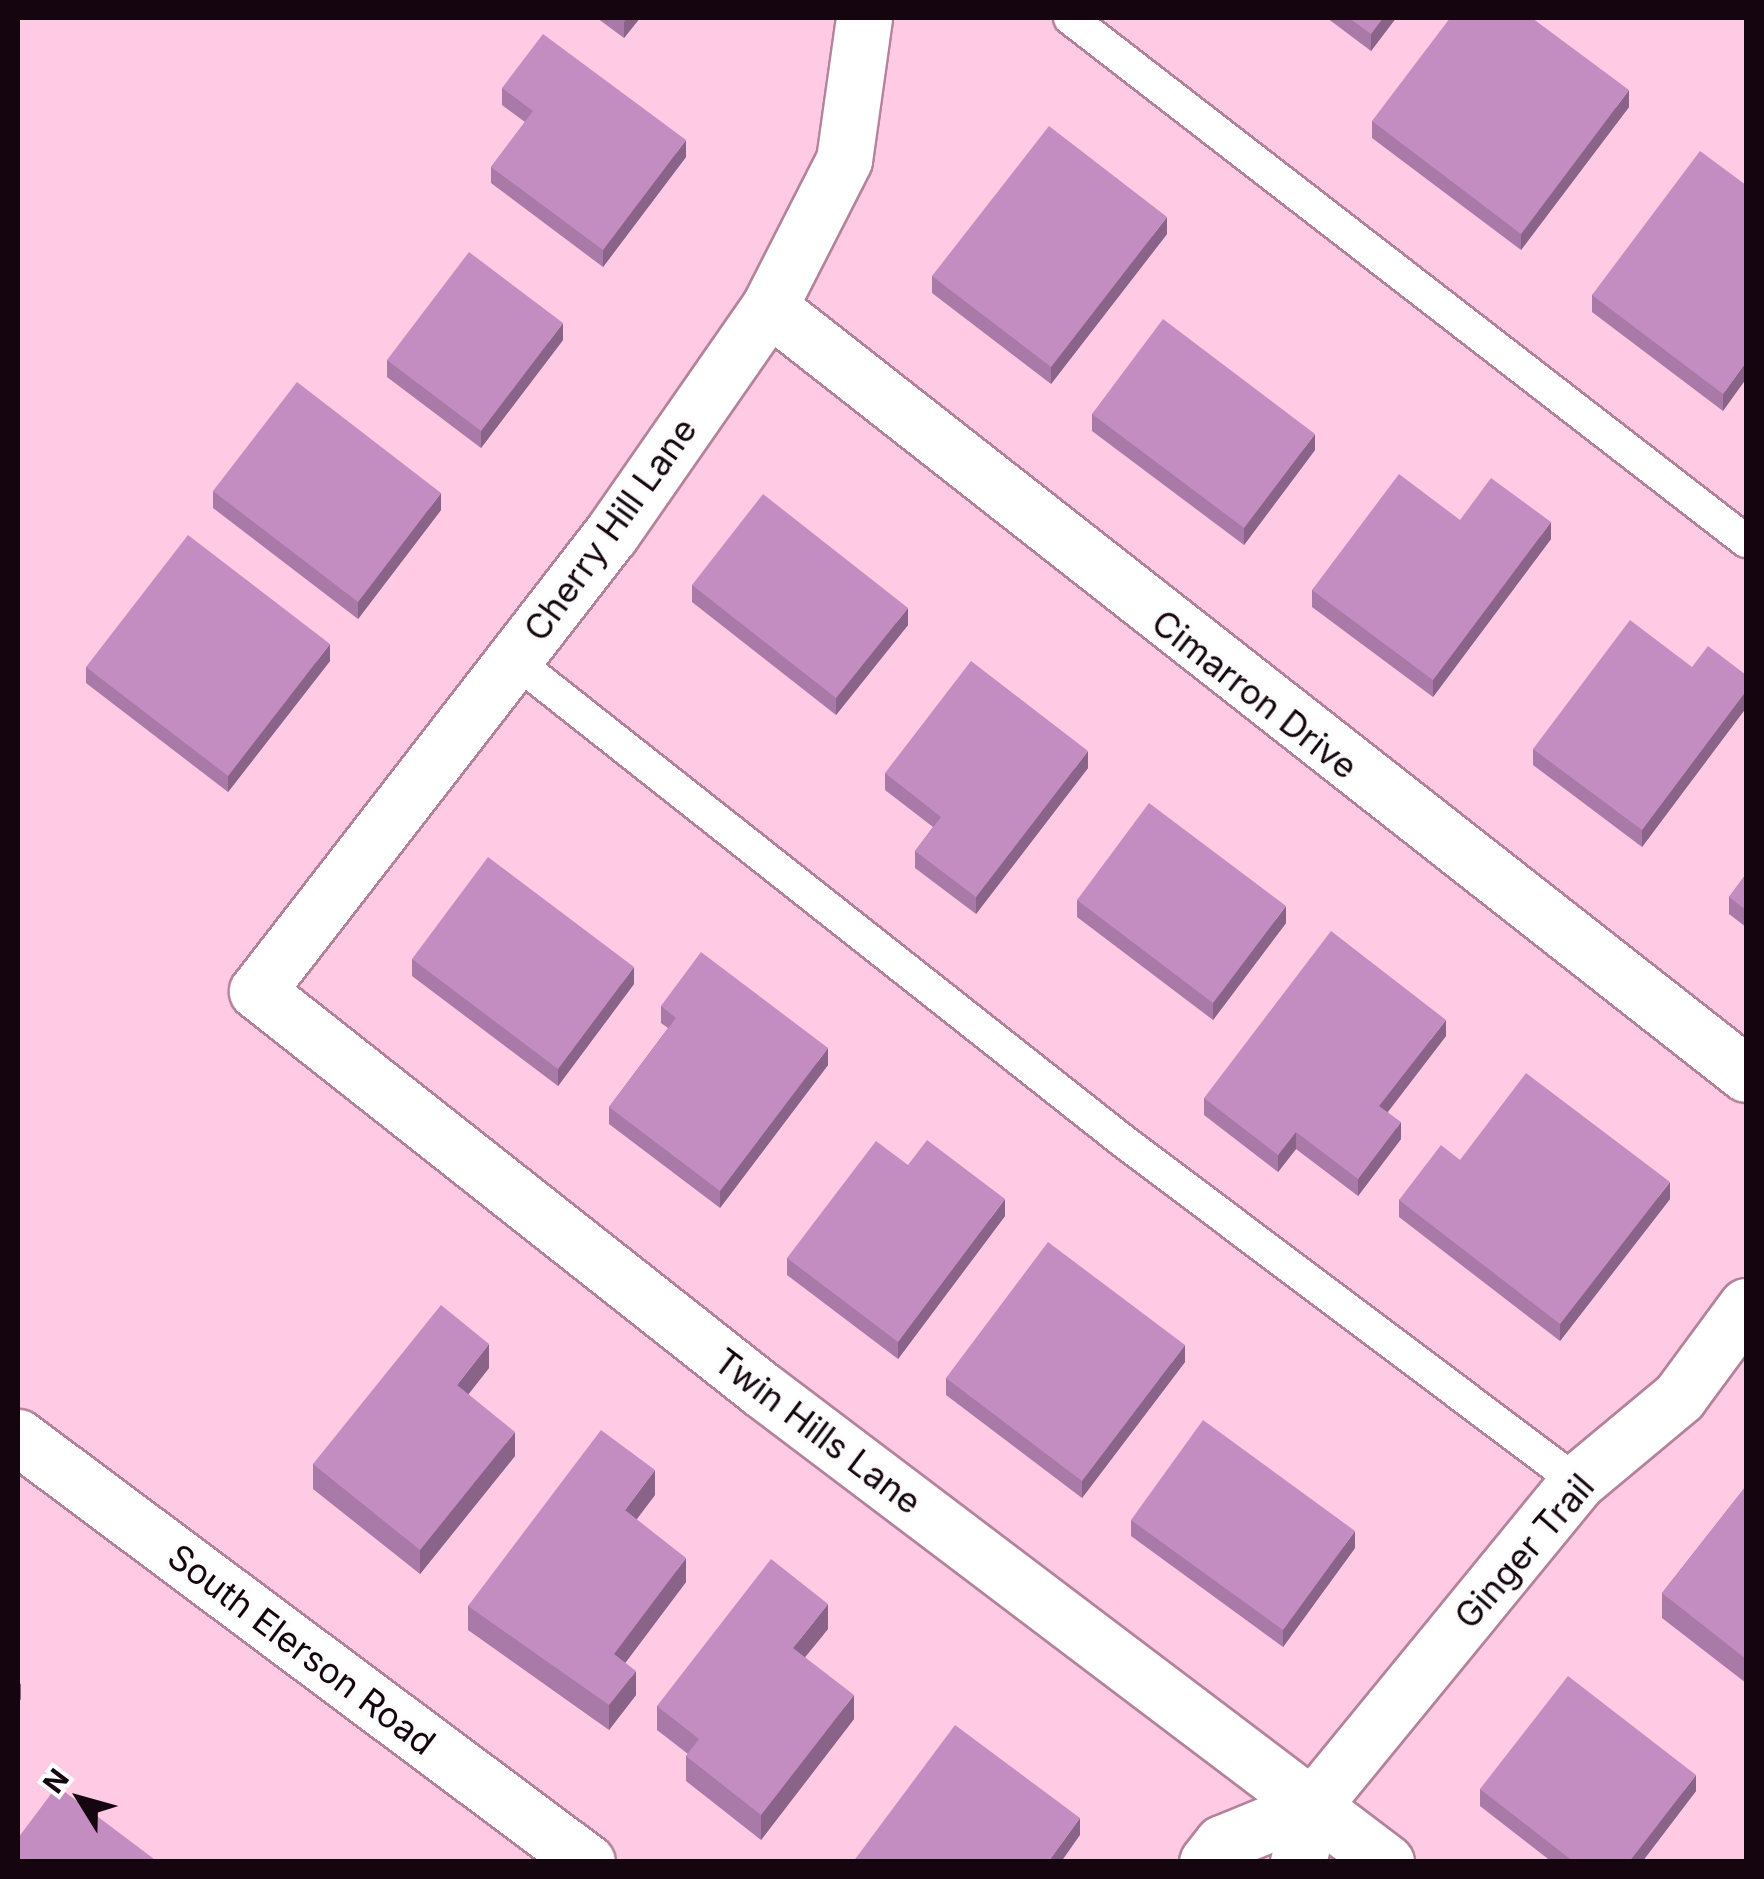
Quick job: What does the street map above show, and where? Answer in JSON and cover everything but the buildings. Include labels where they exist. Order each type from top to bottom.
[{"type":"street","name":"Cherry Hill Lane","points":[[257,991],[611,534],[769,307],[844,160],[864,18]]},
{"type":"street","name":"Cimarron Drive","points":[[769,307],[1746,1074]]},
{"type":"street","name":"Twin Hills Lane","points":[[257,991],[761,1389],[1386,1862]]},
{"type":"street","name":"Ginger Trail","points":[[1298,1862],[1312,1806],[1577,1482],[1679,1397],[1746,1306]]},
{"type":"street","name":"South Elerson Road","points":[[18,1437],[588,1862]]},
{"type":"street","name":"Ginger Trail","points":[[1207,1862],[1222,1842],[1312,1806]]},
{"type":"lane","points":[[1070,18],[1746,542]]},
{"type":"lane","points":[[514,660],[1123,1142],[1577,1482]]}]
